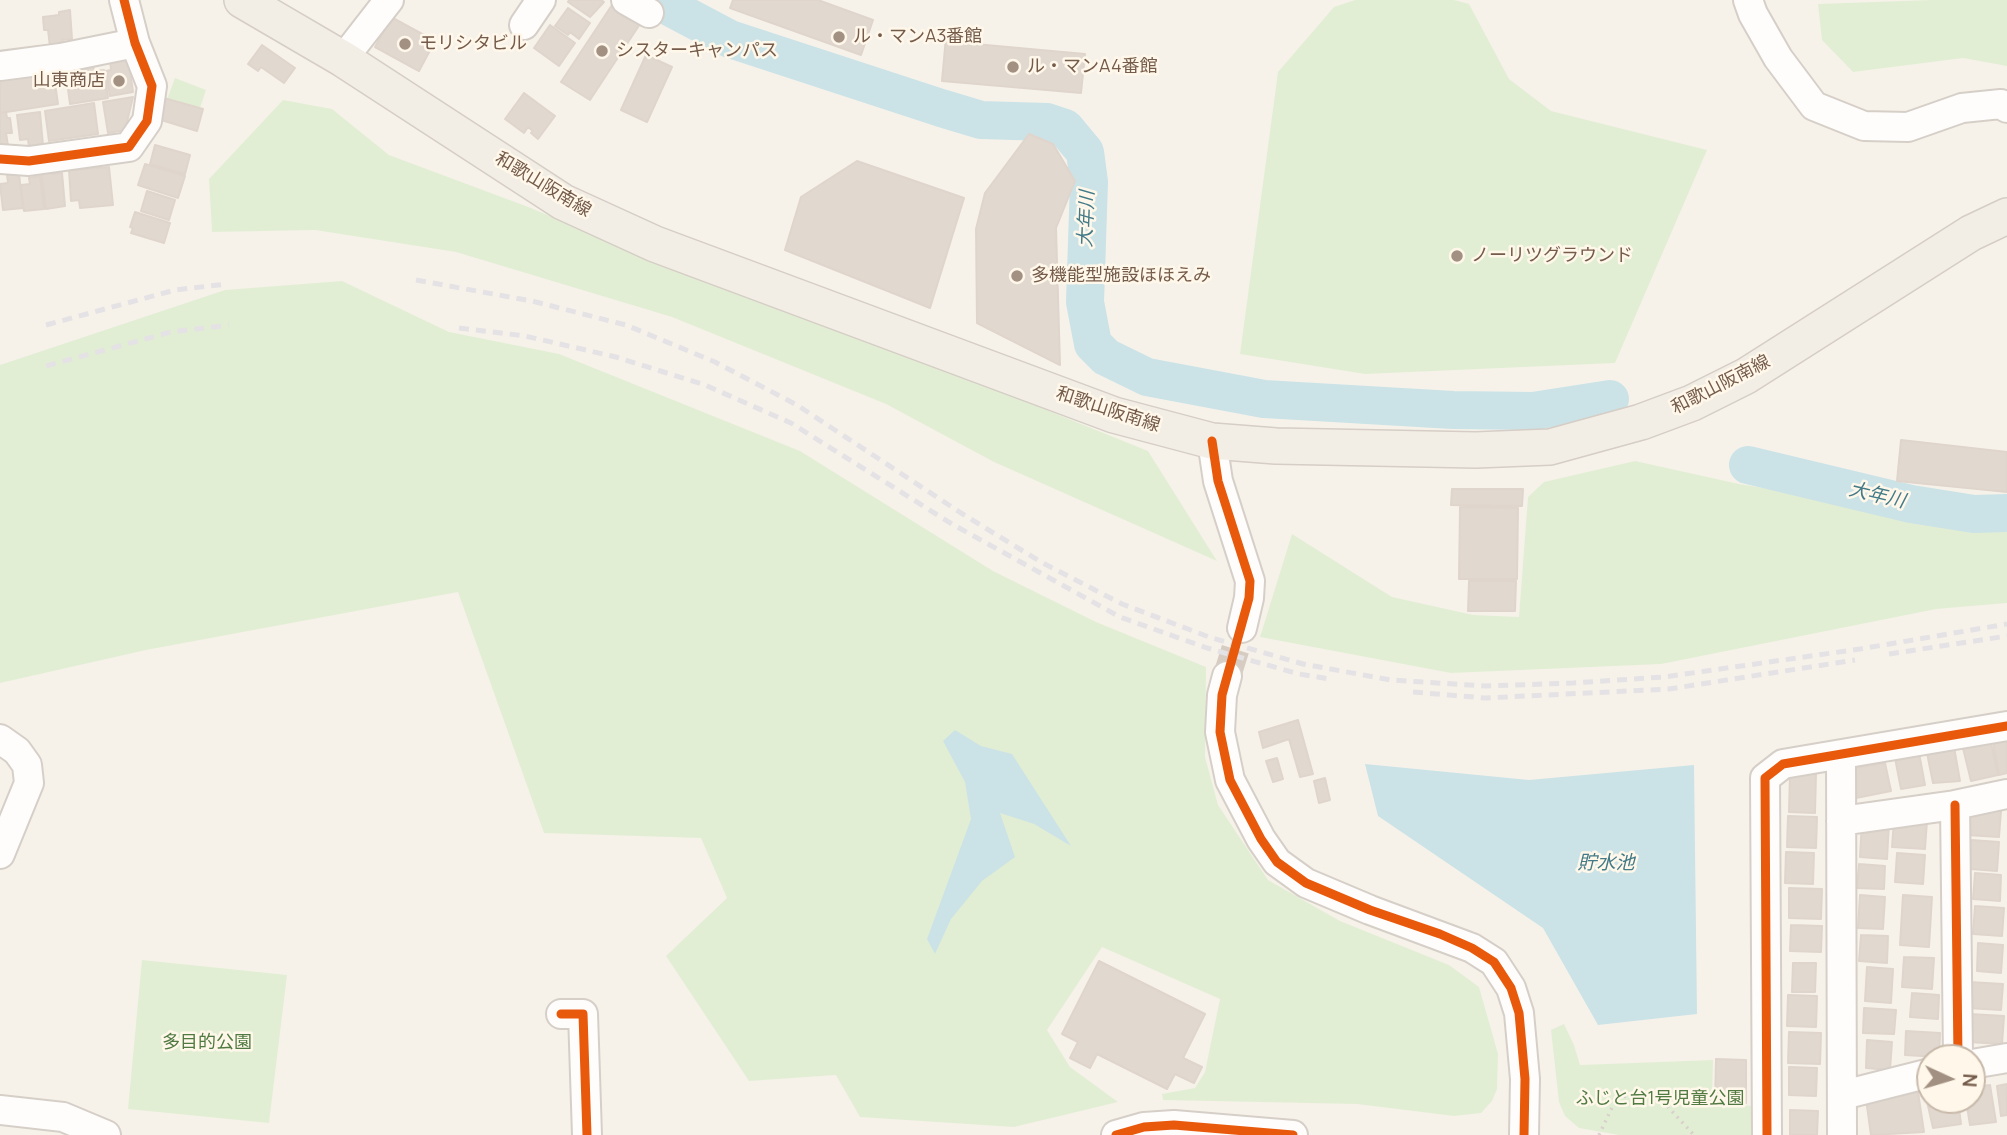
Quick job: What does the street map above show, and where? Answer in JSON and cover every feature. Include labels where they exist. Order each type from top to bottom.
[{"type":"main road","name":"和歌山阪南線","points":[[242,0],[343,59],[563,202],[655,244],[1114,415],[1212,441],[1276,446],[1462,449],[1550,447],[1641,422],[1692,403],[1746,376],[1971,233],[2007,216]]},
{"type":"street","points":[[0,159],[29,161],[129,147],[147,121],[152,86],[135,43],[124,0]]},
{"type":"street","points":[[343,59],[389,0]]},
{"type":"street","points":[[524,24],[541,0]]},
{"type":"street","points":[[1748,0],[1778,58],[1814,106],[1864,126],[1908,127],[1962,108],[2001,104],[2007,108]]},
{"type":"street","points":[[0,66],[61,58],[135,43]]},
{"type":"street","points":[[1212,441],[1218,481],[1250,581],[1242,628]]},
{"type":"street","points":[[1227,676],[1222,695],[1220,732],[1230,780],[1261,839],[1278,862],[1307,883],[1472,948],[1494,962],[1500,971],[1511,988],[1519,1013],[1525,1079],[1524,1135]]},
{"type":"street","points":[[1767,1135],[1765,778],[1783,764],[2007,726]]},
{"type":"street","points":[[0,739],[18,751],[27,765],[29,783],[0,854]]},
{"type":"street","points":[[1841,756],[1842,1135]]},
{"type":"street","points":[[1841,821],[1955,805],[2007,794]]},
{"type":"street","points":[[1955,805],[1958,1044]]},
{"type":"street","points":[[561,1014],[583,1014],[587,1135]]},
{"type":"street","points":[[1986,1061],[2007,1058]]},
{"type":"street","points":[[1843,1095],[1916,1077]]},
{"type":"street","points":[[0,1110],[63,1118],[106,1135]]},
{"type":"street","points":[[1116,1135],[1144,1127],[1174,1125],[1293,1135]]},
{"type":"path","points":[[1599,1135],[1617,1097],[1656,1094],[1694,1135]]},
{"type":"green space","name":"ノーリツグラウンド","points":[[1355,0],[1454,0],[1469,4],[1509,79],[1551,111],[1707,150],[1615,363],[1365,374],[1240,354],[1278,72],[1334,7]]},
{"type":"green space","points":[[2007,0],[2007,66],[1963,58],[1853,72],[1822,40],[1818,4]]},
{"type":"green space","points":[[175,78],[206,90],[199,111],[166,102]]},
{"type":"green space","points":[[283,100],[332,109],[389,155],[531,208],[705,282],[1017,398],[1148,451],[1217,561],[994,462],[886,404],[672,317],[456,252],[315,230],[212,232],[209,179]]},
{"type":"green space","points":[[342,281],[449,332],[559,354],[800,451],[993,571],[1096,622],[1206,667],[1205,757],[1218,805],[1268,880],[1340,921],[1449,965],[1479,987],[1498,1054],[1497,1089],[1492,1101],[1481,1113],[1454,1116],[1357,1104],[1163,1100],[1162,1094],[1195,1088],[1205,1072],[1220,999],[1102,947],[1047,1030],[1070,1067],[1118,1102],[1014,1127],[860,1117],[836,1075],[749,1081],[666,956],[727,898],[701,838],[544,833],[458,592],[146,650],[0,683],[0,365],[225,290]]},
{"type":"green space","points":[[1635,461],[1739,484],[1901,510],[2007,531],[2007,603],[1936,609],[1661,664],[1451,673],[1260,637],[1292,534],[1392,597],[1473,615],[1519,617],[1528,497],[1544,482]]},
{"type":"green space","name":"多目的公園","points":[[142,960],[287,975],[269,1123],[128,1109]]},
{"type":"green space","name":"ふじと台1号児童公園","points":[[1564,1024],[1580,1065],[1713,1060],[1712,1104],[1756,1106],[1757,1135],[1619,1135],[1579,1128],[1565,1116],[1559,1102],[1551,1030]]},
{"type":"water","points":[[955,730],[981,746],[1012,754],[1071,846],[1034,824],[1000,813],[1015,857],[982,881],[951,919],[935,954],[927,939],[971,819],[965,782],[943,741]]},
{"type":"water","name":"貯水池","points":[[1365,764],[1529,780],[1694,765],[1697,1014],[1598,1025],[1543,928],[1378,816]]},
{"type":"building","name":"ル・マンA3番館","points":[[733,0],[818,0],[873,20],[861,55],[730,8]]},
{"type":"building","points":[[568,2],[604,2],[590,17]]},
{"type":"building","name":"シスターキャンパス","points":[[614,2],[642,21],[590,100],[561,82]]},
{"type":"building","points":[[568,8],[590,23],[579,39],[555,26]]},
{"type":"building","points":[[70,10],[72,39],[62,40],[63,45],[50,47],[43,17]]},
{"type":"building","name":"モリシタビル","points":[[391,17],[435,41],[419,71],[375,47]]},
{"type":"building","points":[[550,25],[575,43],[559,66],[534,48]]},
{"type":"building","name":"ル・マンA4番館","points":[[946,37],[975,40],[975,44],[1085,54],[1081,93],[942,81]]},
{"type":"building","points":[[262,45],[295,68],[284,83],[261,67],[258,71],[248,64]]},
{"type":"building","points":[[646,55],[672,67],[647,122],[621,110]]},
{"type":"building","name":"山東商店","points":[[128,57],[133,92],[110,96],[106,71],[111,70],[110,60]]},
{"type":"building","points":[[93,63],[94,71],[104,70],[108,98],[70,104],[65,67]]},
{"type":"building","points":[[53,70],[58,104],[0,113],[0,78]]},
{"type":"building","points":[[524,93],[555,116],[538,139],[528,127],[524,133],[505,119]]},
{"type":"building","points":[[133,97],[125,130],[108,133],[103,102]]},
{"type":"building","points":[[164,98],[203,109],[197,131],[158,119]]},
{"type":"building","points":[[94,103],[98,134],[49,141],[45,111]]},
{"type":"building","points":[[6,112],[7,118],[10,118],[12,133],[6,133],[8,146],[0,147],[0,113]]},
{"type":"building","points":[[40,112],[43,145],[29,147],[28,139],[20,140],[17,115]]},
{"type":"building","name":"多機能型施設ほほえみ","points":[[1029,134],[1053,144],[1075,181],[1056,228],[1060,365],[977,323],[976,229],[985,193]]},
{"type":"building","points":[[155,145],[190,155],[185,174],[150,164]]},
{"type":"building","points":[[857,161],[964,198],[930,308],[785,250],[801,197]]},
{"type":"building","points":[[145,164],[185,176],[178,198],[138,185]]},
{"type":"building","points":[[52,167],[53,174],[62,173],[65,206],[46,209],[41,168]]},
{"type":"building","points":[[109,167],[113,205],[80,208],[79,200],[71,201],[69,170]]},
{"type":"building","points":[[19,174],[23,208],[3,210],[0,184],[8,183],[7,175]]},
{"type":"building","points":[[40,176],[44,209],[24,211],[21,185],[30,184],[29,178]]},
{"type":"building","points":[[147,191],[175,200],[169,220],[141,211]]},
{"type":"building","points":[[135,212],[170,223],[164,243],[131,233],[133,228],[130,227]]},
{"type":"building","points":[[1901,440],[2007,452],[2007,492],[1897,481]]},
{"type":"building","points":[[1452,489],[1523,489],[1522,506],[1451,505]]},
{"type":"building","points":[[1460,507],[1518,508],[1517,579],[1459,579]]},
{"type":"building","points":[[1469,581],[1516,581],[1515,611],[1468,611]]},
{"type":"building","points":[[1298,720],[1313,774],[1300,777],[1289,739],[1263,748],[1259,732]]},
{"type":"building","points":[[2007,738],[2007,773],[1999,775],[1993,741]]},
{"type":"building","points":[[1991,743],[1998,775],[1971,781],[1963,748]]},
{"type":"building","points":[[1954,747],[1960,781],[1933,783],[1927,753]]},
{"type":"building","points":[[1919,753],[1925,785],[1901,789],[1895,758]]},
{"type":"building","points":[[1277,758],[1283,779],[1273,782],[1266,761]]},
{"type":"building","points":[[1885,763],[1891,791],[1856,798],[1850,769]]},
{"type":"building","points":[[1790,773],[1816,774],[1815,813],[1789,812]]},
{"type":"building","points":[[1325,778],[1330,800],[1319,803],[1314,781]]},
{"type":"building","points":[[1968,809],[2001,811],[1999,837],[1966,835]]},
{"type":"building","points":[[1788,816],[1817,817],[1816,848],[1787,847]]},
{"type":"building","points":[[1894,819],[1927,821],[1925,849],[1892,847]]},
{"type":"building","points":[[1862,821],[1889,823],[1887,859],[1860,857]]},
{"type":"building","points":[[1971,840],[1999,842],[1997,871],[1970,869]]},
{"type":"building","points":[[1786,852],[1814,853],[1813,884],[1785,883]]},
{"type":"building","points":[[1897,853],[1925,855],[1923,884],[1895,882]]},
{"type":"building","points":[[1859,864],[1885,866],[1884,889],[1857,888]]},
{"type":"building","points":[[1975,873],[2001,875],[2000,901],[1973,899]]},
{"type":"building","points":[[1789,888],[1822,889],[1821,919],[1789,918]]},
{"type":"building","points":[[1860,895],[1885,897],[1883,929],[1858,928]]},
{"type":"building","points":[[1903,895],[1932,897],[1929,947],[1900,945]]},
{"type":"building","points":[[1975,906],[2004,908],[2002,936],[1973,934]]},
{"type":"building","points":[[1791,925],[1822,926],[1821,952],[1790,951]]},
{"type":"building","points":[[1861,935],[1888,936],[1887,963],[1859,961]]},
{"type":"building","points":[[1978,943],[2003,945],[2001,973],[1977,971]]},
{"type":"building","points":[[1904,957],[1934,958],[1932,989],[1902,987]]},
{"type":"building","points":[[1099,961],[1205,1014],[1183,1058],[1202,1067],[1194,1083],[1175,1074],[1167,1089],[1097,1054],[1090,1068],[1070,1058],[1078,1042],[1062,1034]]},
{"type":"building","points":[[1793,963],[1816,963],[1815,992],[1792,992]]},
{"type":"building","points":[[1867,967],[1893,969],[1891,1003],[1865,1001]]},
{"type":"building","points":[[1969,982],[2003,984],[2001,1010],[1967,1008]]},
{"type":"building","points":[[1912,993],[1939,995],[1938,1019],[1910,1017]]},
{"type":"building","points":[[1788,995],[1817,996],[1816,1027],[1787,1026]]},
{"type":"building","points":[[1864,1008],[1896,1010],[1894,1034],[1863,1033]]},
{"type":"building","points":[[1970,1014],[2004,1016],[2002,1044],[1968,1042]]},
{"type":"building","points":[[1906,1031],[1940,1033],[1940,1044],[1916,1044],[1916,1056],[1905,1055]]},
{"type":"building","points":[[1789,1032],[1821,1033],[1820,1064],[1788,1063]]},
{"type":"building","points":[[1867,1040],[1892,1042],[1890,1070],[1866,1068]]},
{"type":"building","points":[[1716,1059],[1746,1060],[1746,1103],[1715,1102]]},
{"type":"building","points":[[1789,1067],[1817,1068],[1816,1096],[1789,1095]]},
{"type":"building","points":[[2007,1084],[2007,1115],[2001,1116],[1997,1086]]},
{"type":"building","points":[[1986,1085],[1990,1085],[1996,1122],[1970,1125],[1968,1114],[1986,1114]]},
{"type":"building","points":[[1916,1092],[1916,1114],[1921,1114],[1924,1132],[1871,1135],[1866,1099]]},
{"type":"building","points":[[1790,1110],[1818,1111],[1817,1135],[1790,1135]]},
{"type":"building","points":[[1930,1114],[1960,1114],[1961,1124],[1933,1128]]},
{"type":"waterway","name":"大年川","points":[[656,0],[730,39],[941,108],[981,120],[1047,122],[1065,128],[1085,152],[1089,182],[1085,302],[1093,344],[1106,357],[1147,377],[1264,399],[1453,410],[1533,411],[1610,399]]},
{"type":"waterway","name":"大年川","points":[[1748,465],[1911,504],[1974,514],[2007,513]]},
{"type":"tunnel","points":[[1227,676],[1242,628]]},
{"type":"railway","points":[[416,280],[532,301],[626,325],[715,362],[797,405],[1041,562],[1122,604],[1209,637],[1303,664],[1391,680],[1485,686],[1573,683],[1664,677],[1860,649],[2007,624]]},
{"type":"railway","points":[[46,325],[175,290],[227,284]]},
{"type":"railway","points":[[46,366],[171,332],[229,325]]},
{"type":"railway","points":[[459,328],[525,336],[616,357],[705,385],[791,423],[952,524],[1120,617],[1207,648],[1299,674],[1330,679]]},
{"type":"railway","points":[[1889,654],[2007,636]]},
{"type":"railway","points":[[1413,692],[1485,698],[1669,689],[1855,660]]},
{"type":"cycle path","points":[[0,159],[29,161],[129,147],[147,121],[152,86],[135,43],[124,0]]},
{"type":"cycle path","points":[[1212,441],[1218,481],[1250,581],[1249,598],[1222,695],[1220,732],[1230,780],[1261,839],[1277,862],[1306,883],[1370,910],[1440,934],[1472,948],[1494,962],[1511,988],[1519,1013],[1525,1079],[1524,1135]]},
{"type":"cycle path","points":[[1767,1135],[1765,778],[1783,764],[2007,726]]},
{"type":"cycle path","points":[[1955,805],[1958,1044]]},
{"type":"cycle path","points":[[561,1014],[583,1014],[587,1135]]},
{"type":"cycle path","points":[[1116,1135],[1144,1127],[1174,1125],[1293,1135]]},
{"type":"place","name":"ル・マンA3番館","points":[[839,37]]},
{"type":"place","name":"モリシタビル","points":[[405,44]]},
{"type":"place","name":"シスターキャンパス","points":[[602,51]]},
{"type":"place","name":"ル・マンA4番館","points":[[1013,67]]},
{"type":"place","name":"山東商店","points":[[119,81]]},
{"type":"place","name":"ノーリツグラウンド","points":[[1457,256]]},
{"type":"place","name":"多機能型施設ほほえみ","points":[[1017,276]]}]
